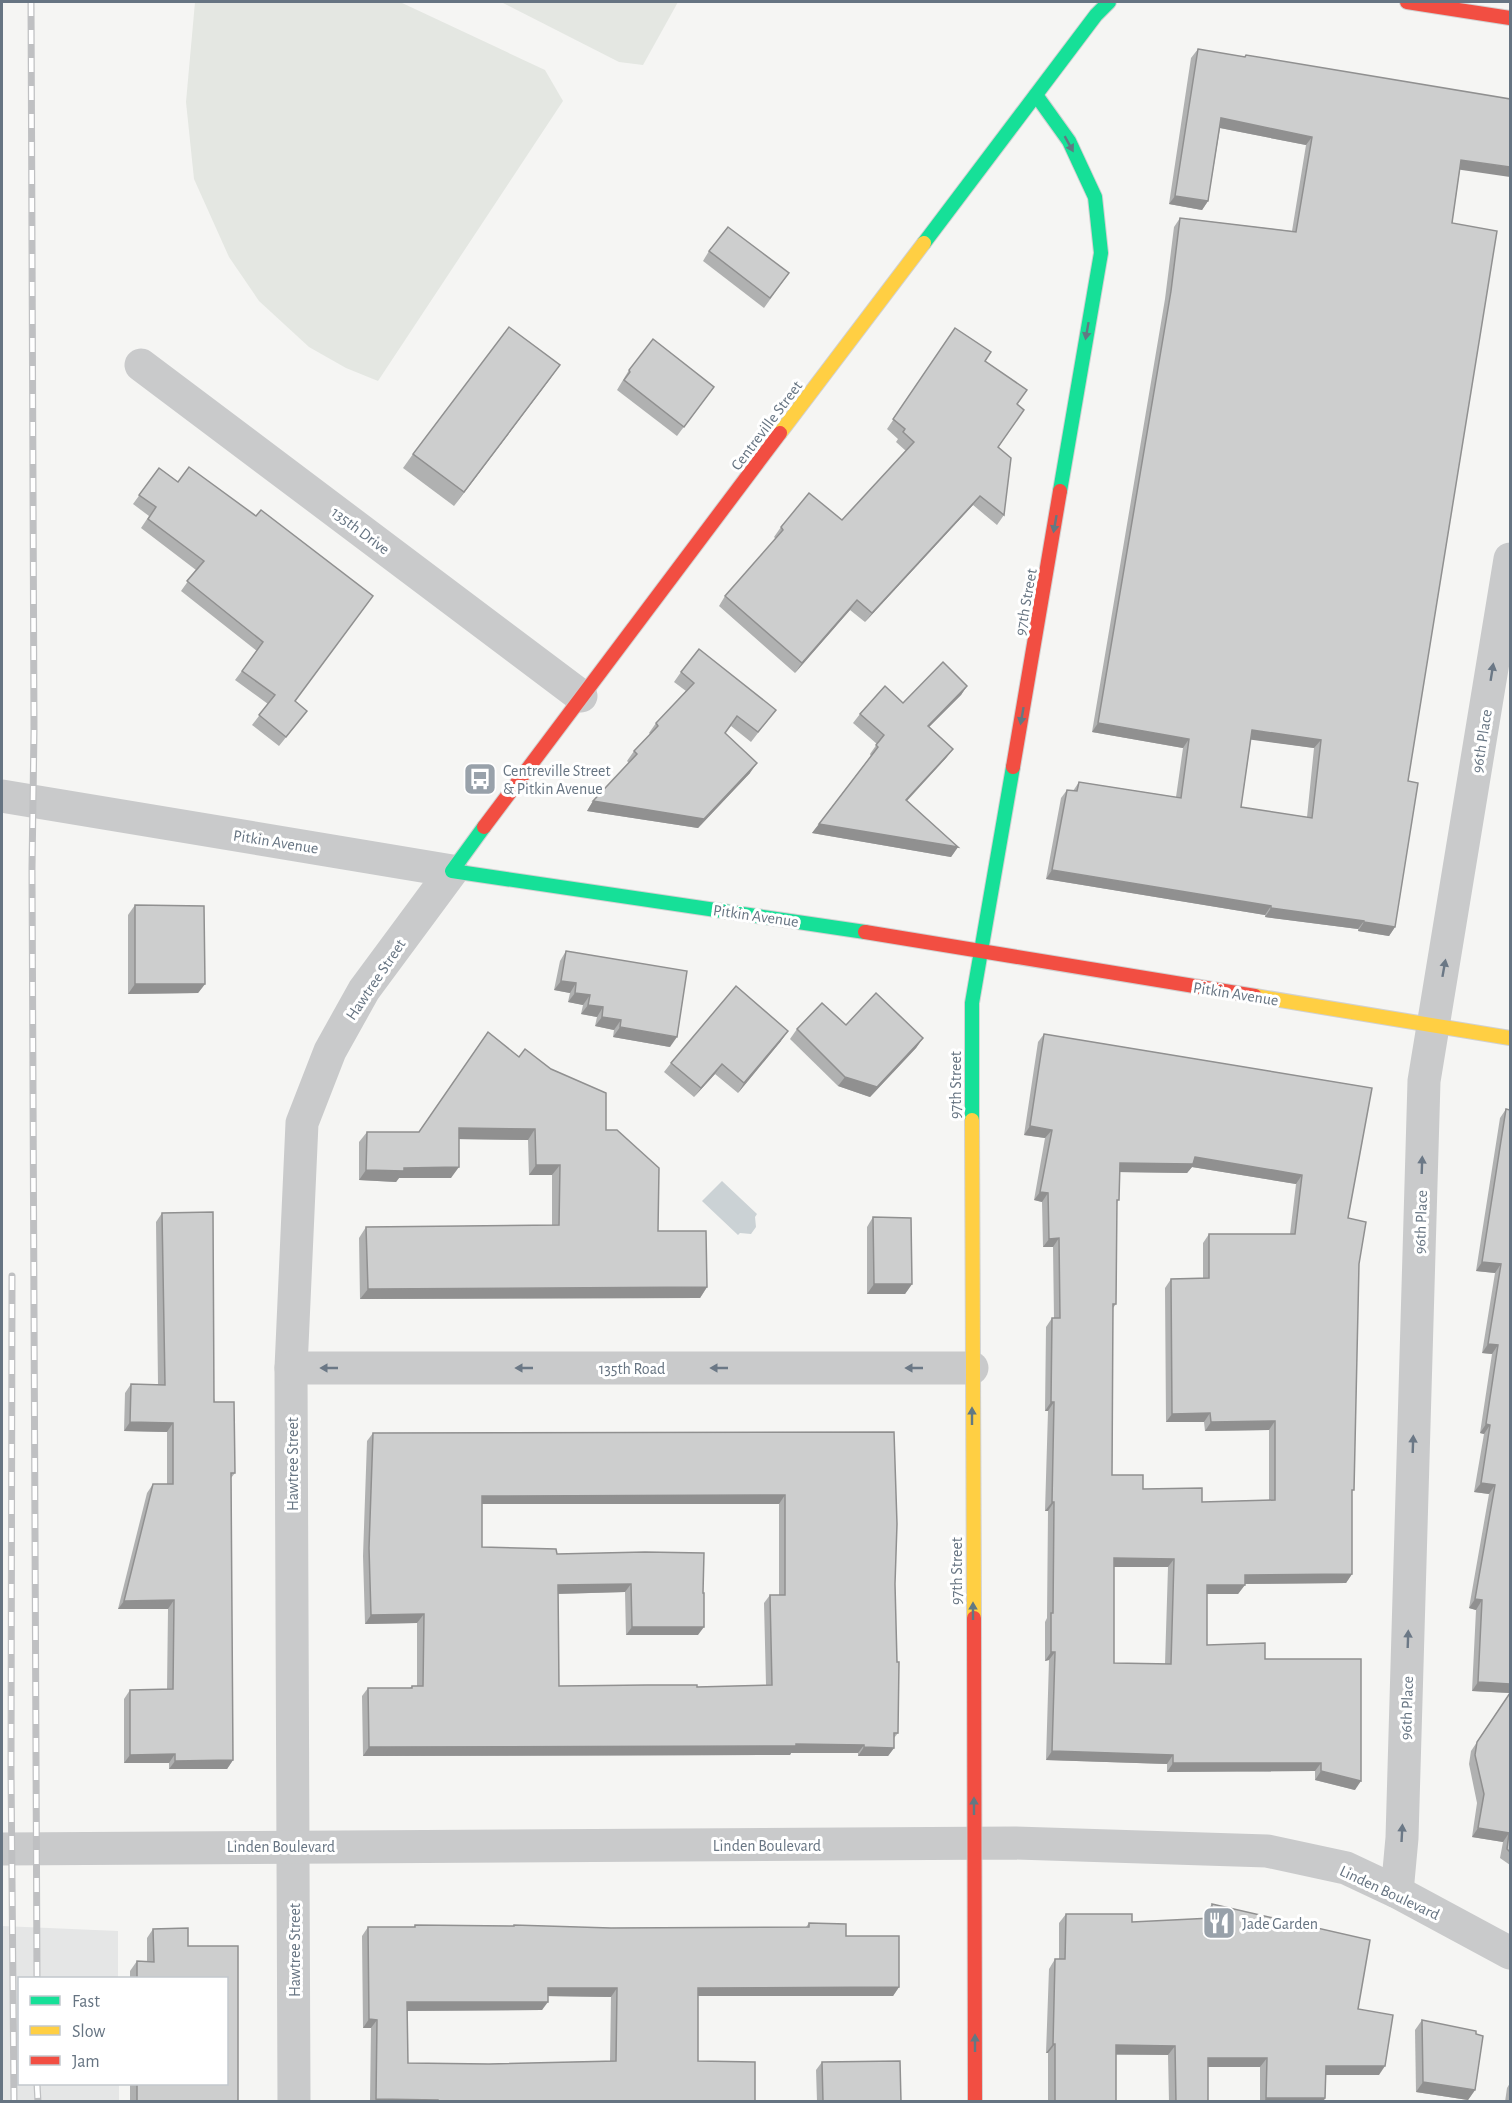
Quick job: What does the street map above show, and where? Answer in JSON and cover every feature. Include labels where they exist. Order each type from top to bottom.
[{"type":"street","name":"Centreville Street","points":[[452,871],[581,696],[1096,15],[1109,2]]},
{"type":"street","points":[[1407,2],[1510,18]]},
{"type":"street","name":"97th Street","points":[[975,2102],[972,1003],[1101,253],[1095,197],[1069,141],[1036,95]]},
{"type":"street","name":"135th Drive","points":[[141,365],[581,696]]},
{"type":"street","name":"96th Place","points":[[1397,1892],[1402,1826],[1424,1081],[1510,559]]},
{"type":"street","name":"Pitkin Avenue","points":[[2,796],[452,871],[930,941],[1510,1038]]},
{"type":"street","name":"Hawtree Street","points":[[294,2102],[291,1368],[302,1123],[330,1052],[364,990],[452,871]]},
{"type":"street","name":"135th Road","points":[[291,1368],[972,1368]]},
{"type":"street","name":"Linden Boulevard","points":[[2,1849],[1014,1843],[1267,1851],[1346,1868],[1397,1892],[1510,1953]]},
{"type":"shaded area","points":[[195,2],[400,2],[545,70],[563,101],[378,381],[346,368],[309,347],[259,301],[229,257],[194,179],[186,102]]},
{"type":"shaded area","points":[[501,2],[678,2],[643,65],[619,62]]},
{"type":"shaded area","points":[[722,1181],[757,1214],[756,1227],[751,1234],[740,1233],[738,1235],[702,1201]]},
{"type":"shaded area","points":[[2,1926],[118,1931],[118,1977],[18,1977],[18,2085],[119,2085],[119,2101],[2,2101]]},
{"type":"building","points":[[1198,49],[1510,99],[1510,167],[1461,160],[1452,223],[1497,231],[1408,781],[1418,783],[1395,927],[1052,870],[1067,790],[1077,791],[1079,782],[1181,798],[1189,739],[1098,723],[1171,291],[1180,218],[1296,232],[1312,137],[1221,118],[1208,201],[1175,196]],"holes":[[[1252,730],[1321,740],[1312,818],[1241,807]]]},
{"type":"building","points":[[728,227],[789,273],[770,298],[709,251]]},
{"type":"building","points":[[509,327],[560,365],[464,492],[413,454]]},
{"type":"building","points":[[955,328],[991,352],[985,361],[1027,390],[1017,404],[1024,410],[998,447],[1011,458],[1004,515],[980,496],[872,613],[857,600],[802,663],[725,596],[783,530],[781,527],[809,493],[842,520],[914,442],[903,432],[905,429],[893,419]]},
{"type":"building","points":[[653,339],[714,387],[684,427],[624,380]]},
{"type":"building","points":[[189,467],[256,516],[261,510],[373,596],[295,701],[307,711],[286,737],[259,715],[275,695],[242,671],[263,642],[187,581],[204,561],[148,519],[156,507],[139,495],[159,468],[178,482]]},
{"type":"building","points":[[699,649],[776,710],[758,732],[737,716],[725,733],[757,763],[704,819],[593,801],[637,754],[634,751],[658,726],[656,723],[694,683],[681,672]]},
{"type":"building","points":[[943,662],[967,686],[928,726],[953,749],[906,800],[958,847],[819,824],[878,747],[876,745],[884,735],[860,714],[885,686],[903,703]]},
{"type":"building","points":[[135,905],[204,906],[205,984],[135,984]]},
{"type":"building","points":[[566,951],[687,971],[677,1037],[620,1027],[621,1020],[602,1017],[603,1007],[588,1005],[590,995],[575,993],[576,983],[561,981]]},
{"type":"building","points":[[736,986],[788,1031],[744,1083],[722,1064],[701,1088],[671,1063]]},
{"type":"building","points":[[876,993],[923,1038],[877,1087],[845,1077],[797,1029],[822,1003],[846,1025]]},
{"type":"building","points":[[488,1032],[519,1057],[525,1049],[551,1069],[606,1093],[606,1130],[617,1130],[659,1168],[658,1231],[706,1231],[707,1287],[368,1289],[366,1227],[559,1225],[560,1165],[536,1165],[535,1129],[459,1128],[459,1167],[404,1168],[404,1171],[366,1170],[367,1132],[419,1132]]},
{"type":"building","points":[[1044,1034],[1372,1088],[1348,1218],[1366,1222],[1359,1264],[1354,1490],[1352,1490],[1352,1574],[1245,1575],[1245,1585],[1207,1585],[1207,1645],[1265,1643],[1265,1659],[1361,1659],[1361,1781],[1321,1771],[1321,1763],[1173,1763],[1173,1755],[1052,1751],[1055,1652],[1051,1652],[1054,1502],[1052,1502],[1054,1402],[1051,1402],[1052,1318],[1060,1318],[1059,1238],[1049,1239],[1048,1193],[1040,1192],[1052,1130],[1030,1126]],"holes":[[[1195,1157],[1302,1175],[1295,1234],[1209,1234],[1209,1278],[1171,1279],[1172,1414],[1210,1413],[1211,1422],[1275,1421],[1275,1500],[1202,1502],[1202,1488],[1143,1489],[1143,1475],[1112,1475],[1113,1304],[1116,1304],[1117,1200],[1119,1200],[1120,1163],[1193,1164]],[[1114,1558],[1174,1559],[1171,1664],[1114,1663]]]},
{"type":"building","points":[[1506,1109],[1510,1110],[1510,1684],[1478,1682],[1482,1600],[1475,1599],[1495,1485],[1481,1483],[1490,1425],[1486,1424],[1498,1345],[1488,1344],[1501,1264],[1482,1262]]},
{"type":"building","points":[[213,1212],[214,1402],[234,1402],[235,1473],[231,1473],[233,1760],[175,1761],[175,1754],[130,1755],[130,1690],[173,1689],[174,1600],[124,1601],[153,1484],[173,1484],[173,1423],[130,1422],[131,1384],[165,1385],[162,1213]]},
{"type":"building","points":[[873,1217],[911,1218],[912,1284],[874,1284]]},
{"type":"building","points":[[894,1432],[897,1524],[895,1584],[897,1662],[899,1662],[898,1733],[894,1733],[894,1748],[796,1744],[796,1746],[369,1747],[368,1688],[423,1686],[424,1614],[371,1615],[369,1548],[373,1433]],"holes":[[[785,1495],[785,1595],[770,1595],[772,1685],[559,1686],[558,1585],[631,1584],[632,1627],[704,1627],[704,1553],[557,1554],[556,1549],[482,1547],[482,1496]]]},
{"type":"building","points":[[1510,1693],[1510,1852],[1507,1849],[1509,1833],[1478,1828],[1484,1794],[1475,1755],[1477,1742]]},
{"type":"building","points":[[1212,1904],[1370,1940],[1358,2009],[1393,2015],[1385,2066],[1326,2066],[1325,2098],[1266,2098],[1267,2058],[1208,2058],[1208,2102],[1176,2102],[1175,2046],[1116,2045],[1116,2102],[1055,2102],[1055,2044],[1053,2044],[1055,1959],[1065,1959],[1066,1914],[1132,1914],[1132,1922],[1212,1918]]},
{"type":"building","points":[[809,1923],[846,1924],[846,1936],[899,1936],[899,1987],[698,1988],[698,2061],[755,2062],[755,2102],[438,2102],[438,2100],[376,2099],[377,2020],[369,2019],[368,1927],[514,1925],[611,1928],[809,1927]],"holes":[[[548,1988],[617,1988],[616,2061],[408,2063],[407,2002],[548,2002]]]},
{"type":"building","points":[[188,1928],[188,1946],[238,1946],[238,2102],[137,2102],[137,2085],[228,2085],[228,1977],[137,1977],[137,1961],[154,1962],[153,1929]]},
{"type":"building","points":[[1422,2020],[1476,2031],[1476,2034],[1483,2036],[1475,2090],[1423,2082]]},
{"type":"building","points":[[900,2061],[901,2102],[755,2102],[823,2101],[822,2062]]},
{"type":"railway","points":[[31,2],[37,1977]]},
{"type":"railway","points":[[12,1276],[11,1771],[14,2102]]},
{"type":"railway","points":[[37,2085],[38,2102]]},
{"type":"traffic: fast","points":[[924,243],[1096,15],[1109,2]]},
{"type":"traffic: fast","points":[[1036,95],[1069,141],[1095,197],[1101,253],[1060,491]]},
{"type":"traffic: fast","points":[[972,1120],[972,1003],[1013,767]]},
{"type":"traffic: fast","points":[[484,827],[452,871],[865,932]]},
{"type":"traffic: slow","points":[[780,433],[924,243]]},
{"type":"traffic: slow","points":[[1255,996],[1510,1038]]},
{"type":"traffic: slow","points":[[972,1120],[974,1618]]},
{"type":"traffic: jam","points":[[1407,2],[1510,18]]},
{"type":"traffic: jam","points":[[484,827],[780,433]]},
{"type":"traffic: jam","points":[[1013,767],[1060,491]]},
{"type":"traffic: jam","points":[[865,932],[1255,996]]},
{"type":"traffic: jam","points":[[974,1618],[975,2102]]},
{"type":"place","name":"Centreville Street & Pitkin Avenue","points":[[480,779]]},
{"type":"place","name":"Jade Garden","points":[[1219,1923]]}]
